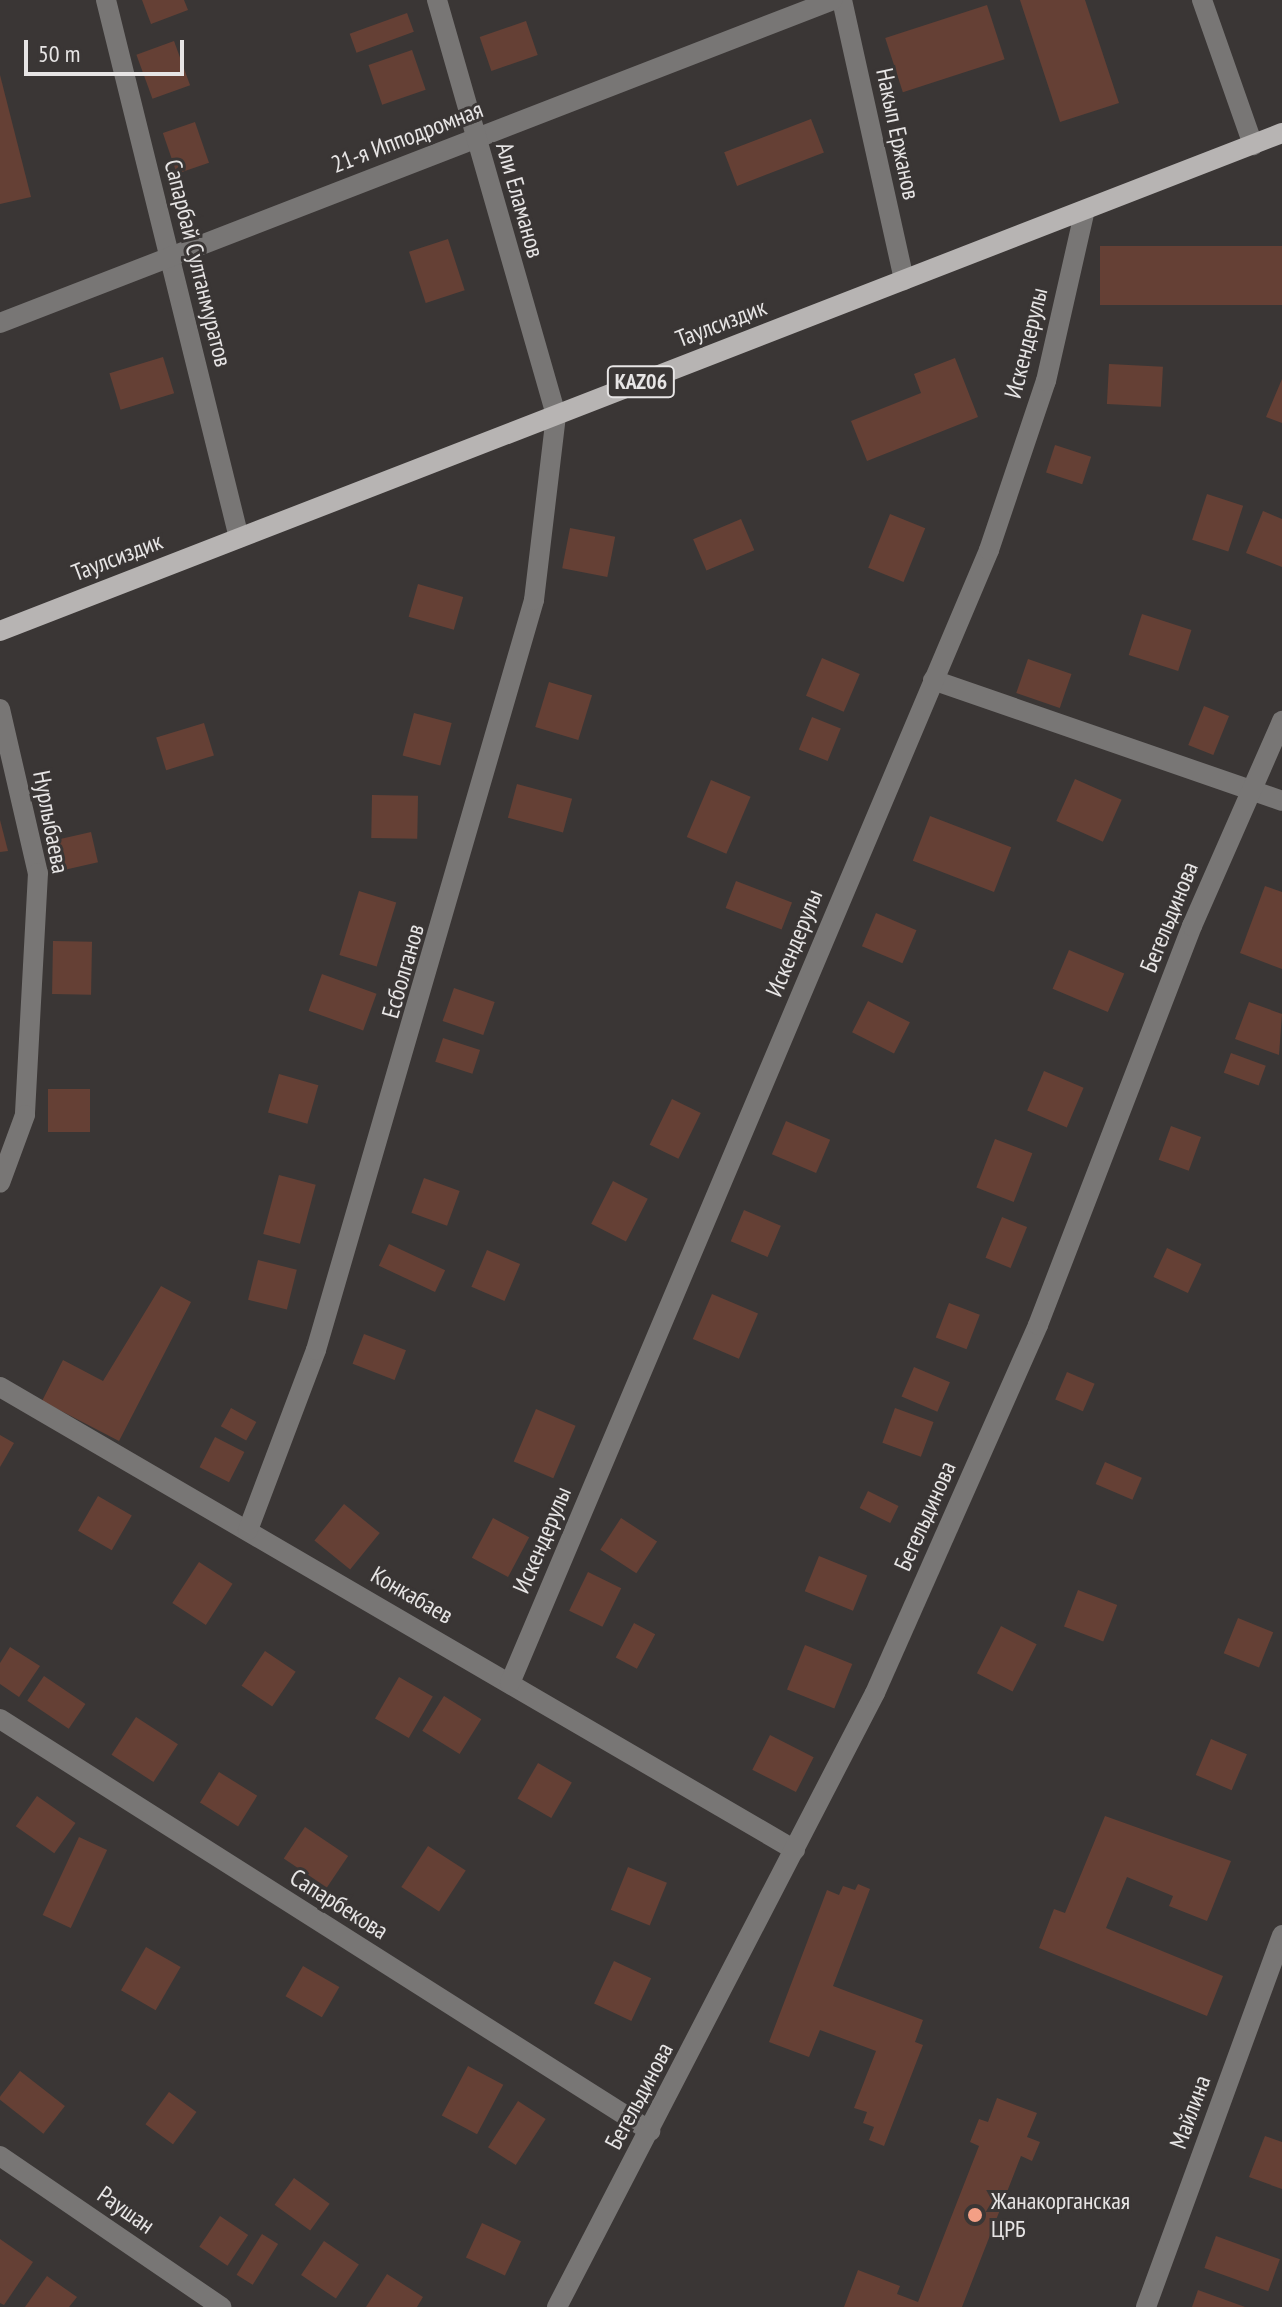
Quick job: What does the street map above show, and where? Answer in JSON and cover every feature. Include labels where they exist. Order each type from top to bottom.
[{"type":"main road","name":"Таулсиздик","points":[[0,631],[1282,133]]},
{"type":"street","name":"Сапарбай Султанмуратов","points":[[106,0],[239,538]]},
{"type":"street","name":"Али Еламанов","points":[[437,0],[556,415]]},
{"type":"street","name":"21-я Ипподромная","points":[[0,323],[833,0]]},
{"type":"street","name":"Накып Ержанов","points":[[842,0],[904,280]]},
{"type":"street","points":[[1202,0],[1253,145]]},
{"type":"street","name":"Искендерулы","points":[[510,1683],[989,550],[1041,395],[1085,210]]},
{"type":"street","name":"Есболганов","points":[[248,1530],[316,1350],[534,600],[556,415]]},
{"type":"street","points":[[933,680],[1282,801]]},
{"type":"street","name":"Нурлыбаева","points":[[0,709],[38,873],[25,1115],[0,1183]]},
{"type":"street","name":"Бегельдинова","points":[[557,2307],[875,1693],[1038,1325],[1251,791],[1282,721]]},
{"type":"street","name":"Конкабаев","points":[[0,1387],[795,1850]]},
{"type":"street","name":"Сапарбекова","points":[[0,1719],[650,2131]]},
{"type":"street","name":"Майлина","points":[[1146,2307],[1282,1935]]},
{"type":"street","name":"Раушан","points":[[0,2156],[221,2307]]},
{"type":"building","points":[[142,0],[184,0],[188,10],[151,24]]},
{"type":"building","points":[[1020,0],[1085,0],[1119,103],[1060,122]]},
{"type":"building","points":[[987,5],[1005,59],[903,92],[885,38]]},
{"type":"building","points":[[407,13],[414,32],[357,53],[350,34]]},
{"type":"building","points":[[526,21],[538,55],[491,71],[480,37]]},
{"type":"building","points":[[174,41],[190,85],[152,99],[136,55]]},
{"type":"building","points":[[412,50],[426,90],[382,105],[369,65]]},
{"type":"building","points":[[0,75],[31,197],[0,204]]},
{"type":"building","points":[[811,119],[824,153],[737,186],[724,152]]},
{"type":"building","points":[[195,122],[209,163],[177,174],[163,133]]},
{"type":"building","points":[[448,239],[465,290],[426,303],[409,252]]},
{"type":"building","points":[[1100,246],[1282,246],[1282,305],[1100,305]]},
{"type":"building","points":[[163,357],[174,393],[121,410],[109,373]]},
{"type":"building","points":[[955,358],[978,417],[867,461],[851,421],[921,393],[914,374]]},
{"type":"building","points":[[1109,364],[1163,367],[1161,407],[1107,404]]},
{"type":"building","points":[[1282,379],[1282,423],[1266,417]]},
{"type":"building","points":[[1055,445],[1091,457],[1082,484],[1046,473]]},
{"type":"building","points":[[1207,494],[1243,506],[1228,551],[1192,540]]},
{"type":"building","points":[[1263,511],[1282,519],[1282,567],[1246,553]]},
{"type":"building","points":[[890,514],[925,528],[904,582],[868,568]]},
{"type":"building","points":[[741,519],[754,550],[706,571],[693,539]]},
{"type":"building","points":[[570,528],[615,537],[607,577],[562,568]]},
{"type":"building","points":[[418,584],[463,597],[454,630],[409,617]]},
{"type":"building","points":[[1142,614],[1191,630],[1178,671],[1129,655]]},
{"type":"building","points":[[822,658],[860,674],[844,712],[806,696]]},
{"type":"building","points":[[1028,659],[1071,674],[1060,708],[1016,693]]},
{"type":"building","points":[[549,682],[592,695],[578,740],[535,727]]},
{"type":"building","points":[[1204,706],[1229,716],[1213,755],[1188,745]]},
{"type":"building","points":[[414,713],[452,723],[440,766],[403,756]]},
{"type":"building","points":[[812,717],[841,729],[828,761],[799,749]]},
{"type":"building","points":[[204,723],[214,756],[166,770],[156,738]]},
{"type":"building","points":[[1075,779],[1122,800],[1103,842],[1056,821]]},
{"type":"building","points":[[711,780],[751,797],[726,854],[687,837]]},
{"type":"building","points":[[517,784],[572,799],[563,833],[508,818]]},
{"type":"building","points":[[372,795],[418,796],[417,839],[371,838]]},
{"type":"building","points":[[930,816],[1011,847],[994,892],[913,861]]},
{"type":"building","points":[[0,820],[8,851],[0,852]]},
{"type":"building","points":[[91,832],[98,862],[63,870],[56,840]]},
{"type":"building","points":[[736,881],[792,903],[782,930],[726,908]]},
{"type":"building","points":[[1265,886],[1282,892],[1282,969],[1240,953]]},
{"type":"building","points":[[359,891],[396,902],[377,966],[339,955]]},
{"type":"building","points":[[876,913],[917,930],[902,963],[862,946]]},
{"type":"building","points":[[53,941],[92,942],[91,995],[52,994]]},
{"type":"building","points":[[1069,950],[1124,973],[1108,1012],[1053,989]]},
{"type":"building","points":[[322,974],[377,994],[363,1030],[309,1011]]},
{"type":"building","points":[[454,988],[495,1002],[483,1035],[443,1021]]},
{"type":"building","points":[[868,1001],[910,1022],[894,1054],[852,1032]]},
{"type":"building","points":[[1249,1002],[1282,1014],[1279,1055],[1235,1039]]},
{"type":"building","points":[[443,1038],[480,1050],[472,1074],[435,1062]]},
{"type":"building","points":[[1231,1053],[1266,1066],[1259,1085],[1224,1073]]},
{"type":"building","points":[[1044,1071],[1084,1088],[1067,1127],[1027,1111]]},
{"type":"building","points":[[279,1074],[318,1085],[307,1124],[268,1112]]},
{"type":"building","points":[[48,1089],[90,1089],[90,1132],[48,1132]]},
{"type":"building","points":[[672,1099],[701,1113],[678,1159],[650,1145]]},
{"type":"building","points":[[786,1121],[830,1140],[816,1173],[772,1154]]},
{"type":"building","points":[[1171,1126],[1201,1137],[1189,1171],[1159,1160]]},
{"type":"building","points":[[995,1139],[1032,1153],[1014,1202],[976,1188]]},
{"type":"building","points":[[279,1175],[316,1185],[300,1244],[263,1234]]},
{"type":"building","points":[[424,1178],[460,1191],[447,1226],[411,1213]]},
{"type":"building","points":[[613,1181],[648,1199],[626,1241],[591,1224]]},
{"type":"building","points":[[744,1210],[781,1226],[768,1257],[731,1241]]},
{"type":"building","points":[[1002,1217],[1027,1227],[1011,1268],[986,1258]]},
{"type":"building","points":[[389,1244],[445,1270],[435,1292],[379,1266]]},
{"type":"building","points":[[1167,1248],[1201,1264],[1188,1293],[1153,1277]]},
{"type":"building","points":[[487,1250],[520,1264],[505,1301],[471,1287]]},
{"type":"building","points":[[258,1260],[297,1270],[287,1309],[248,1300]]},
{"type":"building","points":[[161,1286],[191,1302],[119,1441],[42,1401],[63,1360],[103,1381]]},
{"type":"building","points":[[712,1294],[758,1314],[739,1359],[693,1339]]},
{"type":"building","points":[[949,1303],[980,1315],[967,1349],[936,1338]]},
{"type":"building","points":[[364,1334],[406,1350],[395,1380],[353,1364]]},
{"type":"building","points":[[914,1367],[950,1382],[937,1412],[901,1396]]},
{"type":"building","points":[[1067,1372],[1095,1384],[1083,1411],[1055,1400]]},
{"type":"building","points":[[231,1408],[256,1422],[246,1440],[221,1426]]},
{"type":"building","points":[[895,1408],[934,1422],[921,1457],[882,1443]]},
{"type":"building","points":[[536,1409],[576,1426],[553,1478],[514,1461]]},
{"type":"building","points":[[0,1435],[14,1443],[0,1467]]},
{"type":"building","points":[[215,1437],[244,1452],[229,1482],[200,1467]]},
{"type":"building","points":[[1105,1462],[1142,1478],[1132,1500],[1096,1484]]},
{"type":"building","points":[[868,1491],[899,1506],[890,1523],[860,1508]]},
{"type":"building","points":[[98,1496],[132,1516],[112,1550],[78,1531]]},
{"type":"building","points":[[344,1504],[380,1533],[350,1569],[314,1541]]},
{"type":"building","points":[[493,1518],[529,1537],[508,1577],[472,1558]]},
{"type":"building","points":[[621,1518],[657,1541],[636,1573],[600,1550]]},
{"type":"building","points":[[819,1556],[867,1575],[853,1611],[805,1591]]},
{"type":"building","points":[[199,1562],[233,1584],[206,1625],[172,1603]]},
{"type":"building","points":[[588,1572],[621,1588],[602,1627],[569,1611]]},
{"type":"building","points":[[1078,1590],[1117,1605],[1103,1641],[1064,1626]]},
{"type":"building","points":[[1238,1618],[1273,1632],[1259,1667],[1224,1653]]},
{"type":"building","points":[[634,1623],[655,1634],[637,1669],[616,1657]]},
{"type":"building","points":[[1001,1626],[1037,1644],[1013,1691],[977,1673]]},
{"type":"building","points":[[805,1645],[852,1664],[834,1709],[787,1690]]},
{"type":"building","points":[[10,1647],[40,1666],[19,1697],[0,1684],[0,1663]]},
{"type":"building","points":[[265,1651],[296,1672],[272,1707],[242,1686]]},
{"type":"building","points":[[44,1676],[85,1704],[69,1729],[27,1701]]},
{"type":"building","points":[[399,1677],[433,1696],[409,1738],[375,1719]]},
{"type":"building","points":[[444,1696],[481,1719],[460,1754],[422,1731]]},
{"type":"building","points":[[136,1717],[178,1744],[153,1782],[111,1755]]},
{"type":"building","points":[[770,1735],[814,1757],[796,1792],[752,1770]]},
{"type":"building","points":[[1211,1739],[1247,1754],[1232,1790],[1196,1775]]},
{"type":"building","points":[[538,1763],[572,1782],[551,1818],[518,1799]]},
{"type":"building","points":[[219,1772],[257,1796],[238,1826],[200,1803]]},
{"type":"building","points":[[37,1796],[76,1823],[54,1853],[16,1826]]},
{"type":"building","points":[[1105,1816],[1231,1861],[1207,1921],[1169,1906],[1173,1896],[1127,1877],[1106,1928],[1223,1976],[1207,2016],[1039,1948],[1054,1909],[1065,1913]]},
{"type":"building","points":[[305,1827],[348,1856],[327,1888],[284,1859]]},
{"type":"building","points":[[79,1837],[107,1850],[71,1928],[43,1915]]},
{"type":"building","points":[[428,1846],[466,1871],[439,1912],[401,1887]]},
{"type":"building","points":[[628,1867],[667,1883],[650,1925],[611,1910]]},
{"type":"building","points":[[858,1884],[870,1889],[833,1986],[923,2020],[915,2042],[923,2045],[884,2146],[869,2140],[874,2127],[863,2123],[867,2112],[854,2108],[876,2051],[820,2030],[809,2057],[769,2042],[827,1890],[839,1895],[843,1886],[855,1890]]},
{"type":"building","points":[[146,1947],[181,1967],[156,2010],[121,1990]]},
{"type":"building","points":[[614,1961],[651,1978],[631,2021],[594,2004]]},
{"type":"building","points":[[303,1966],[339,1987],[322,2017],[286,1996]]},
{"type":"building","points":[[468,2066],[503,2085],[477,2134],[442,2115]]},
{"type":"building","points":[[20,2071],[65,2106],[43,2134],[0,2100]]},
{"type":"building","points":[[169,2092],[197,2112],[173,2144],[145,2124]]},
{"type":"building","name":"Жанакорганская ЦРБ","points":[[997,2098],[1037,2113],[1027,2137],[1040,2142],[1032,2161],[1021,2156],[962,2307],[844,2307],[858,2270],[900,2286],[897,2294],[918,2302],[979,2146],[970,2142],[979,2119],[988,2122]]},
{"type":"building","points":[[518,2101],[546,2119],[516,2165],[488,2147]]},
{"type":"building","points":[[1265,2136],[1282,2142],[1282,2189],[1249,2177]]},
{"type":"building","points":[[294,2178],[330,2204],[310,2231],[275,2205]]},
{"type":"building","points":[[220,2216],[248,2235],[227,2266],[199,2247]]},
{"type":"building","points":[[482,2223],[521,2241],[505,2276],[466,2257]]},
{"type":"building","points":[[262,2234],[278,2244],[253,2285],[237,2275]]},
{"type":"building","points":[[1216,2236],[1280,2259],[1268,2291],[1204,2268]]},
{"type":"building","points":[[0,2239],[33,2262],[4,2305],[0,2303]]},
{"type":"building","points":[[324,2241],[359,2264],[336,2298],[301,2275]]},
{"type":"building","points":[[387,2274],[423,2297],[417,2307],[366,2307]]},
{"type":"building","points":[[47,2276],[77,2297],[69,2307],[25,2307]]},
{"type":"building","points":[[1198,2290],[1245,2307],[1192,2307]]},
{"type":"place","name":"Жанакорганская ЦРБ","points":[[975,2215]]}]
